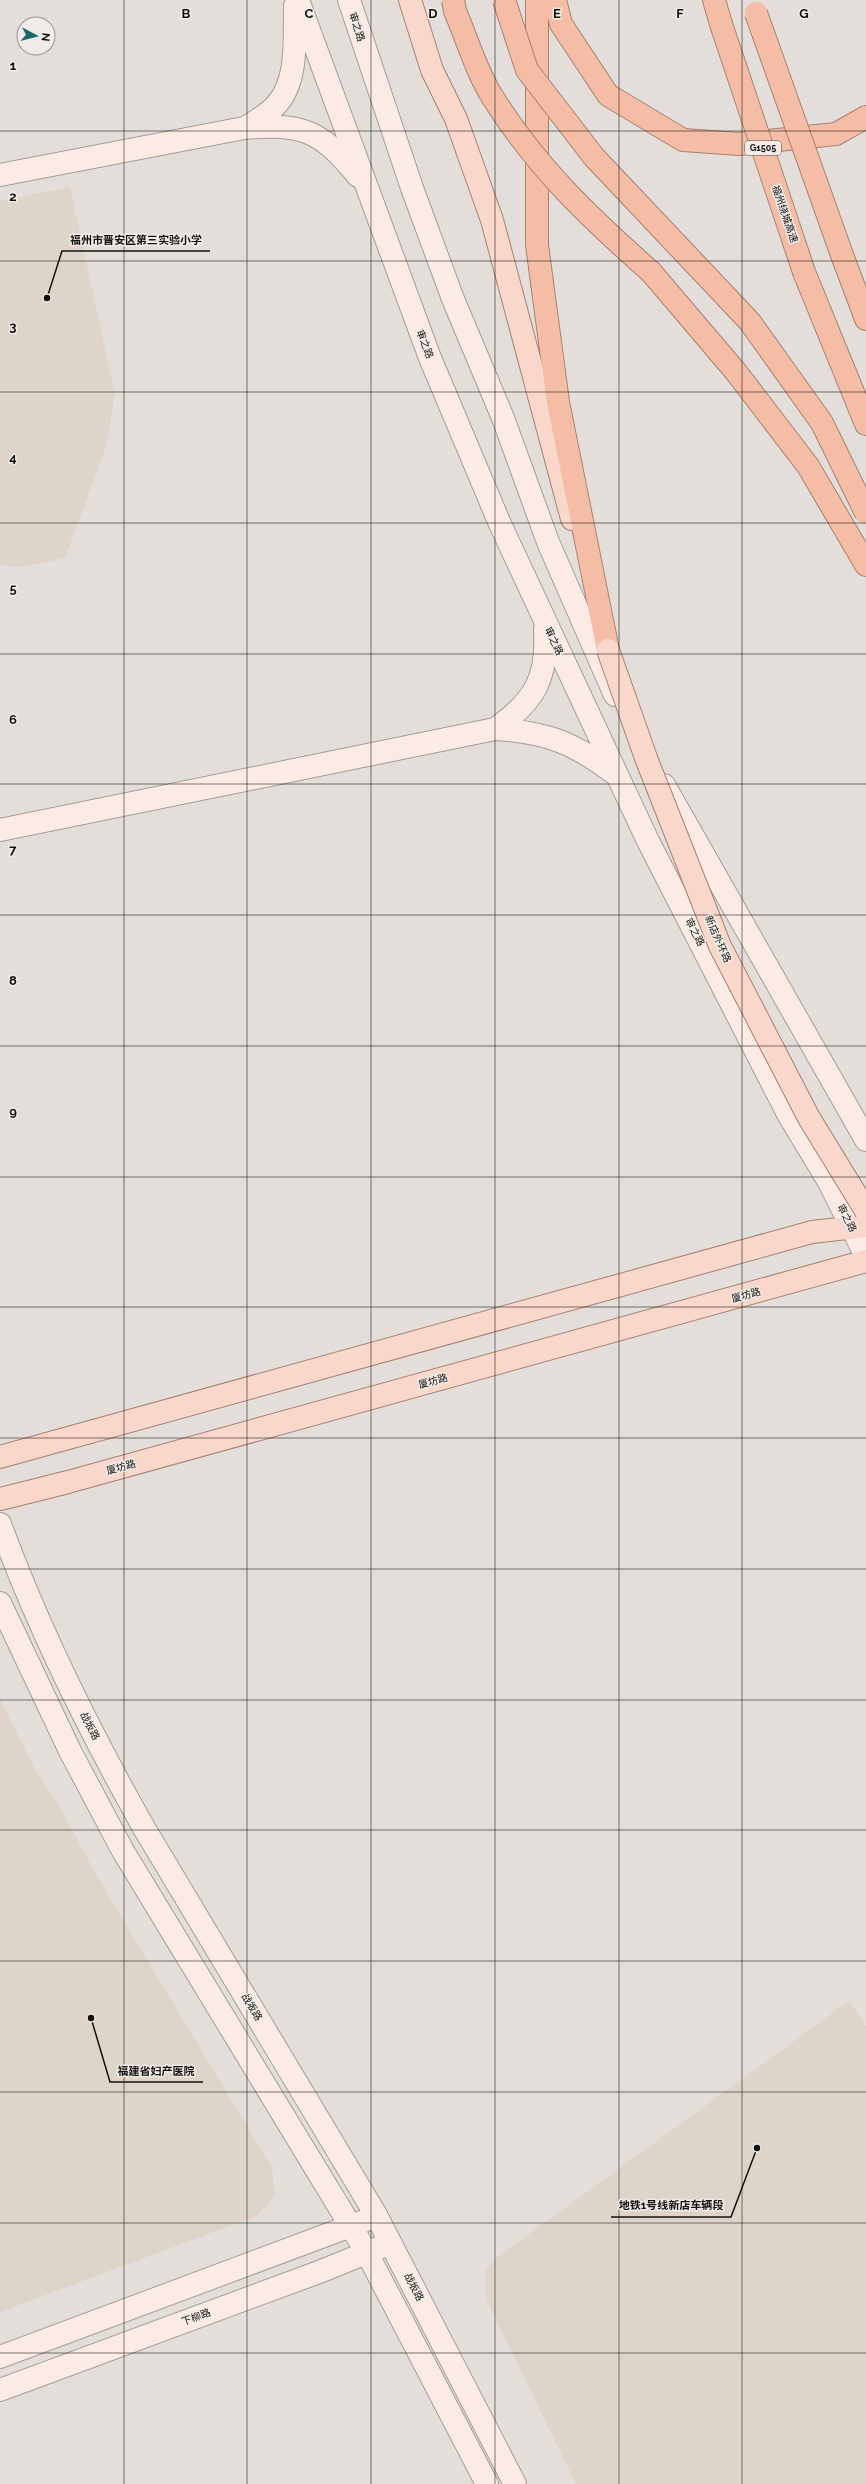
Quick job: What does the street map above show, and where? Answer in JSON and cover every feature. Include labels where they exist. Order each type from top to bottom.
[{"type":"highway","points":[[453,0],[455,12],[492,96],[536,160],[587,216],[651,272],[736,372],[808,466],[866,566]]},
{"type":"highway","points":[[504,0],[527,70],[594,157],[750,322],[822,423],[866,513]]},
{"type":"highway","points":[[537,0],[537,245],[558,402],[608,650]]},
{"type":"highway","points":[[556,0],[561,24],[608,95],[683,140],[739,144],[836,134],[866,117]]},
{"type":"highway","name":"福州绕城高速","points":[[714,0],[804,272],[866,424]]},
{"type":"highway","points":[[754,6],[866,320]]},
{"type":"main road","points":[[244,128],[277,104],[286,89],[294,44],[295,0]]},
{"type":"main road","name":"审之路","points":[[298,0],[430,358],[500,524],[648,841],[788,1114],[829,1182],[859,1227],[866,1256]]},
{"type":"main road","name":"审之路","points":[[349,0],[412,188],[451,292],[503,418],[548,542],[611,686],[634,732],[866,1140]]},
{"type":"main road","name":"新店外环路","points":[[410,0],[432,70],[456,119],[492,220],[608,650],[646,758],[720,946],[808,1118],[866,1211]]},
{"type":"main road","points":[[0,175],[244,128],[286,126],[314,134],[342,157],[367,186]]},
{"type":"main road","points":[[495,729],[521,707],[541,678],[546,650],[544,620]]},
{"type":"main road","points":[[0,830],[495,729],[525,731],[553,738],[580,749],[618,777]]},
{"type":"main road","points":[[0,1457],[812,1232],[859,1227]]},
{"type":"main road","name":"厦坊路","points":[[0,1499],[68,1482],[866,1262]]},
{"type":"main road","name":"战坂路","points":[[0,1524],[70,1686],[113,1772],[144,1828],[376,2215],[515,2484]]},
{"type":"main road","points":[[0,1603],[70,1751],[123,1851],[367,2253],[487,2484]]},
{"type":"main road","points":[[0,2357],[351,2226],[376,2215]]},
{"type":"main road","name":"下柳路","points":[[0,2390],[367,2253],[391,2242]]},
{"type":"shaded area","points":[[70,187],[115,395],[105,450],[65,558],[23,567],[0,565],[0,201]]},
{"type":"shaded area","points":[[0,1699],[36,1771],[58,1804],[93,1869],[272,2168],[275,2193],[270,2203],[256,2216],[0,2312]]},
{"type":"shaded area","points":[[849,2001],[866,2026],[866,2484],[576,2484],[487,2301],[485,2289],[486,2270],[496,2258]]},
{"type":"place","name":"福州市晋安区第三实验小学","points":[[47,298]]},
{"type":"place","name":"福建省妇产医院","points":[[91,2018]]},
{"type":"place","name":"地铁1号线新店车辆段","points":[[757,2148]]}]
